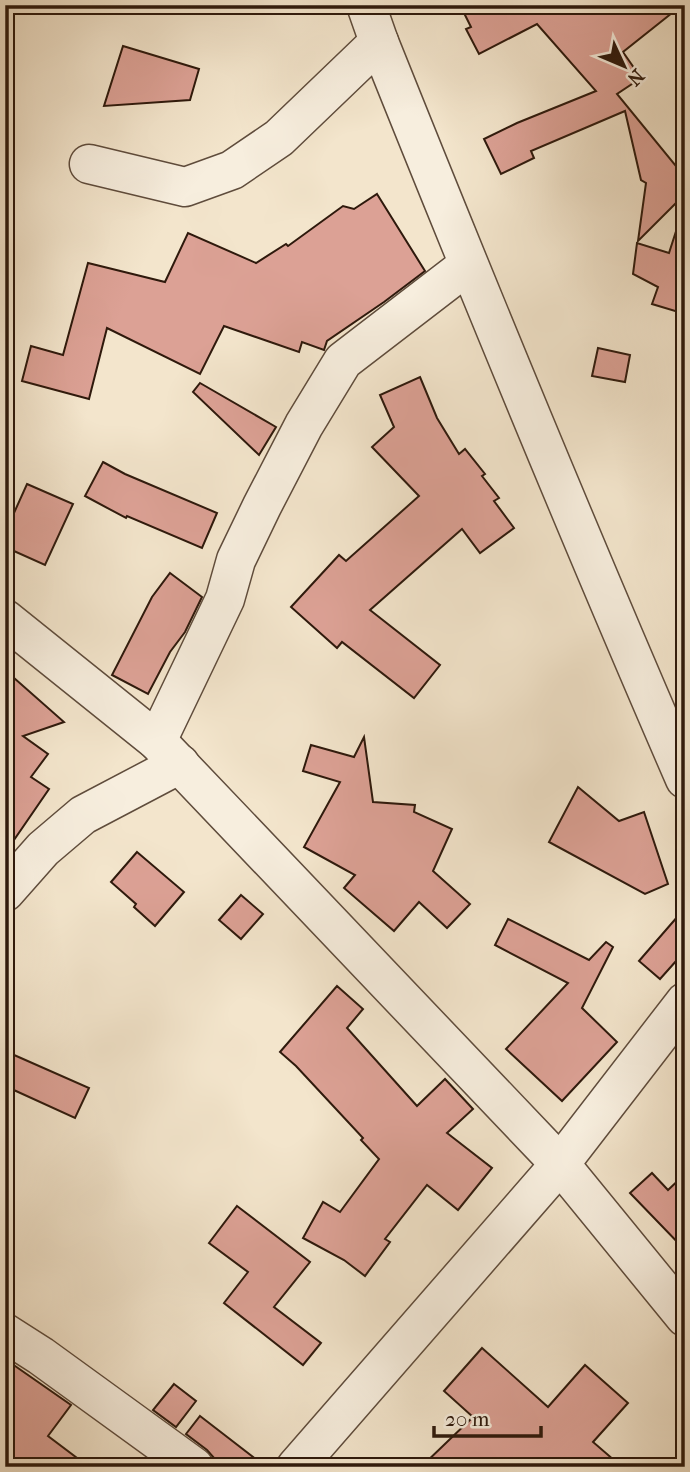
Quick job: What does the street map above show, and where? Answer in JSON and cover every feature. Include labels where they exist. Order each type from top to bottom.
[{"type":"street","points":[[366,5],[468,265],[598,579],[685,779]]},
{"type":"street","points":[[89,164],[185,187],[232,170],[279,138],[379,42]]},
{"type":"street","points":[[5,892],[43,849],[83,815],[169,752],[225,599],[236,560],[303,425],[343,361],[468,265]]},
{"type":"street","points":[[5,619],[169,752],[560,1164],[685,1317]]},
{"type":"street","points":[[296,1467],[560,1164],[685,1002]]},
{"type":"street","points":[[5,1333],[194,1467]]},
{"type":"building","points":[[460,5],[682,5],[623,52],[641,78],[617,94],[685,177],[685,194],[638,241],[646,183],[641,180],[625,111],[531,151],[534,158],[501,174],[484,139],[596,91],[537,24],[479,54],[466,29],[471,27]]},
{"type":"building","points":[[123,46],[199,69],[190,100],[104,106]]},
{"type":"building","points":[[377,194],[425,271],[327,341],[324,350],[302,342],[299,352],[224,326],[200,374],[107,328],[89,399],[22,381],[31,346],[63,355],[88,263],[165,282],[188,233],[256,263],[286,244],[288,246],[343,206],[354,209]]},
{"type":"building","points":[[679,222],[685,222],[685,314],[652,304],[658,287],[633,274],[637,243],[669,253]]},
{"type":"building","points":[[598,348],[630,355],[625,382],[592,376]]},
{"type":"building","points":[[420,377],[437,418],[459,454],[465,449],[485,474],[482,476],[499,498],[494,501],[514,528],[480,553],[462,529],[370,610],[440,665],[414,698],[342,642],[337,648],[291,607],[339,555],[346,561],[419,496],[372,447],[394,427],[380,395]]},
{"type":"building","points":[[200,383],[276,427],[259,455],[193,392]]},
{"type":"building","points":[[103,462],[217,513],[202,548],[127,516],[126,518],[85,496]]},
{"type":"building","points":[[27,484],[73,504],[45,565],[5,547],[5,533]]},
{"type":"building","points":[[170,573],[202,597],[185,632],[170,652],[148,694],[112,675],[152,597]]},
{"type":"building","points":[[5,670],[64,722],[23,736],[48,754],[31,777],[49,789],[5,853]]},
{"type":"building","points":[[364,737],[373,802],[415,805],[414,812],[452,829],[433,871],[470,904],[447,928],[419,902],[394,931],[344,888],[355,875],[304,847],[340,782],[303,771],[311,745],[354,757]]},
{"type":"building","points":[[578,787],[619,821],[644,812],[668,884],[645,894],[549,842]]},
{"type":"building","points":[[137,852],[184,892],[155,926],[134,907],[136,904],[111,882]]},
{"type":"building","points":[[241,895],[263,914],[241,939],[219,920]]},
{"type":"building","points":[[685,908],[685,951],[660,979],[639,961]]},
{"type":"building","points":[[508,919],[589,960],[606,942],[613,947],[582,1008],[617,1042],[562,1101],[506,1049],[568,983],[495,945]]},
{"type":"building","points":[[337,986],[363,1009],[347,1028],[417,1106],[445,1079],[473,1109],[447,1133],[492,1168],[458,1210],[427,1185],[385,1239],[390,1242],[365,1276],[344,1260],[303,1238],[323,1202],[340,1212],[379,1159],[361,1140],[363,1138],[280,1052]]},
{"type":"building","points":[[5,1051],[89,1088],[75,1118],[5,1086]]},
{"type":"building","points":[[652,1173],[668,1190],[685,1174],[685,1250],[630,1193]]},
{"type":"building","points":[[237,1206],[310,1262],[274,1307],[321,1343],[303,1365],[224,1303],[248,1272],[209,1243]]},
{"type":"building","points":[[482,1348],[548,1407],[585,1365],[628,1403],[593,1442],[622,1467],[421,1467],[473,1417],[444,1391]]},
{"type":"building","points":[[5,1359],[71,1405],[48,1436],[89,1467],[5,1467]]},
{"type":"building","points":[[174,1384],[196,1401],[176,1427],[153,1410]]},
{"type":"building","points":[[200,1416],[266,1467],[215,1467],[214,1458],[207,1450],[186,1434]]}]
